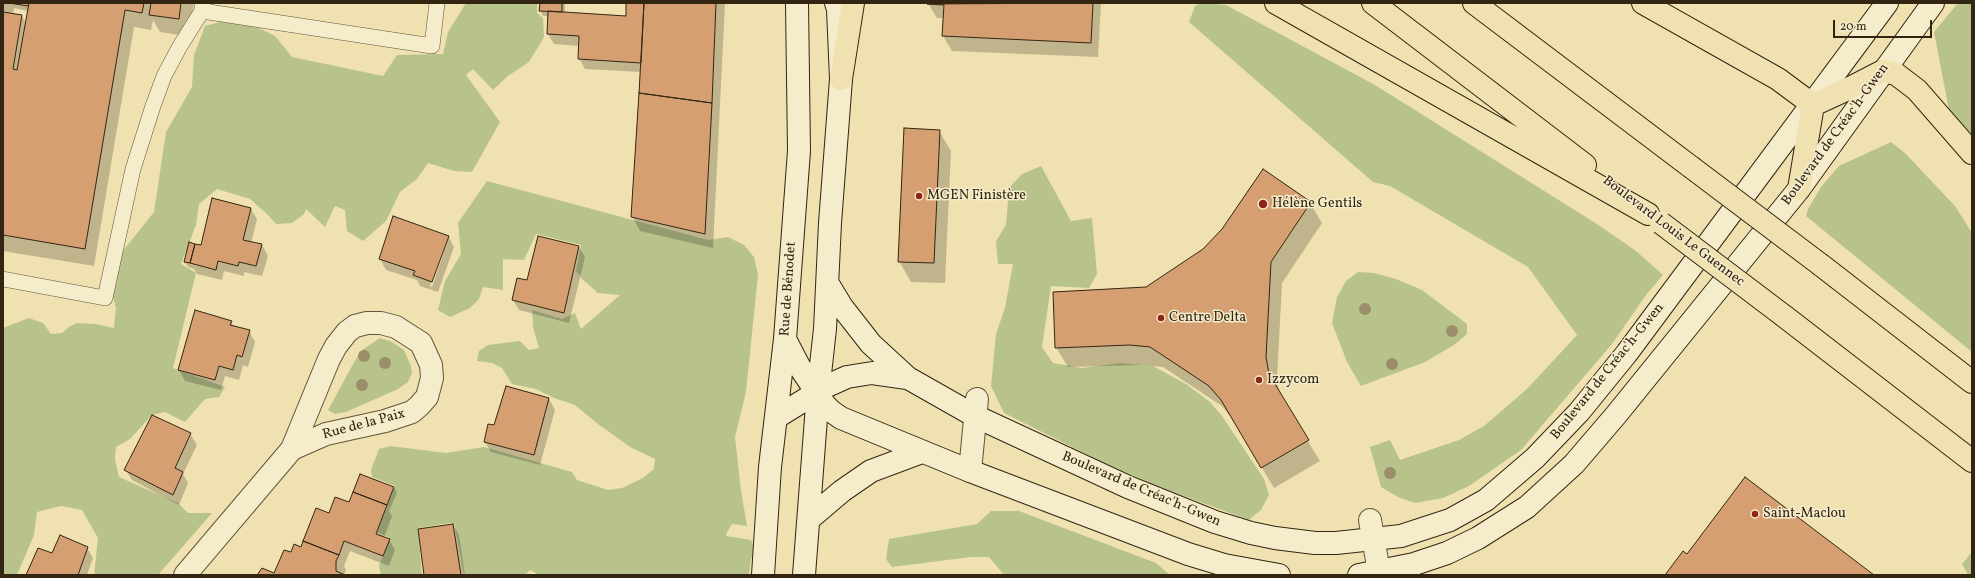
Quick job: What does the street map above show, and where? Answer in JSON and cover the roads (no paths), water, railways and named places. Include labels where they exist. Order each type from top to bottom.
[{"type":"main road","points":[[841,79],[853,3]]},
{"type":"main road","points":[[1276,3],[1655,218]]},
{"type":"main road","name":"Boulevard Louis Le Guennec","points":[[1373,3],[1972,461]]},
{"type":"main road","points":[[1474,3],[1821,265],[1972,382]]},
{"type":"main road","points":[[1643,3],[1778,79],[1812,105]]},
{"type":"main road","points":[[1812,105],[1883,71],[1896,74],[1906,80],[1972,153]]},
{"type":"main road","points":[[1798,189],[1812,105]]},
{"type":"street","name":"Rue de Bénodet","points":[[763,575],[770,467],[785,338],[799,150],[797,3]]},
{"type":"street","points":[[804,575],[828,284],[830,223],[841,79],[838,9],[836,3]]},
{"type":"street","name":"Boulevard de Créac'h-Gwen","points":[[777,417],[837,380],[858,374],[888,374],[908,378],[976,407],[1128,487],[1177,508],[1251,533],[1315,543],[1342,543],[1372,530],[1401,536],[1450,520],[1486,500],[1534,458],[1578,412],[1627,353],[1887,3]]},
{"type":"street","name":"Boulevard de Créac'h-Gwen","points":[[1369,574],[1414,564],[1447,553],[1502,524],[1544,493],[1574,464],[1616,415],[1798,189],[1933,3]]},
{"type":"street","name":"Boulevard de Créac'h-Gwen","points":[[828,284],[842,307],[871,344],[908,378]]},
{"type":"street","name":"Rue de la Paix","points":[[185,575],[292,449],[336,346],[346,332],[355,326],[381,322],[396,327],[421,343],[431,365],[432,378],[427,397],[412,412],[399,417],[326,434],[292,449]]},
{"type":"street","points":[[785,338],[799,366],[831,411],[841,418],[970,471],[1188,554],[1224,565],[1279,575]]},
{"type":"street","points":[[970,471],[976,407]]},
{"type":"street","points":[[809,519],[842,491],[871,471],[922,452]]},
{"type":"street","points":[[1369,574],[1372,530]]},
{"type":"lane","points":[[3,279],[105,298],[133,169],[153,106],[164,76],[203,7],[432,46],[437,3]]},
{"type":"place","name":"MGEN Finistère","points":[[919,196]]},
{"type":"place","name":"Hélène Gentils","points":[[1263,204]]},
{"type":"place","name":"Centre Delta","points":[[1161,318]]},
{"type":"place","name":"Izzycom","points":[[1259,380]]},
{"type":"place","name":"Saint-Maclou","points":[[1755,514]]}]
